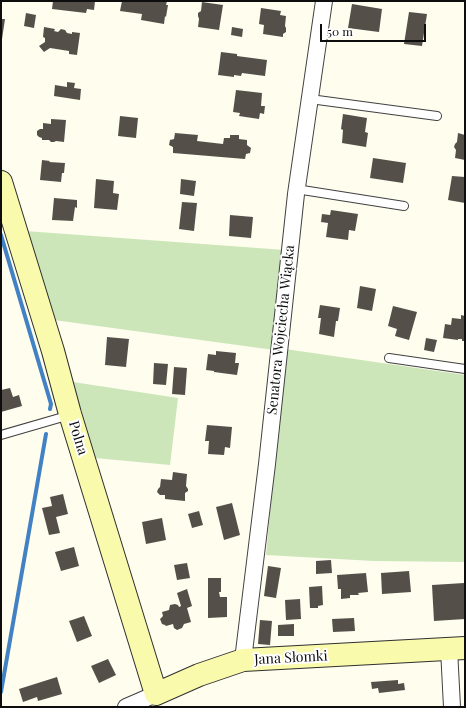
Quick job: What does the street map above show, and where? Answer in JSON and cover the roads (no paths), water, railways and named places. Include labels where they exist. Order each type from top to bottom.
[{"type":"street","name":"Senatora Wojciecha Wiącka","points":[[243,660],[268,456],[296,189],[324,1]]},
{"type":"street","name":"Polna","points":[[1,182],[156,694]]},
{"type":"street","name":"Jana Słomki","points":[[126,707],[199,675],[243,660],[457,648]]},
{"type":"street","points":[[452,707],[457,648]]},
{"type":"lane","points":[[310,99],[437,116]]},
{"type":"lane","points":[[296,189],[404,206]]},
{"type":"lane","points":[[389,358],[465,369]]},
{"type":"lane","points":[[1,435],[70,414]]},
{"type":"waterway","points":[[1,235],[51,404],[50,409]]},
{"type":"waterway","points":[[1,692],[46,434]]}]
